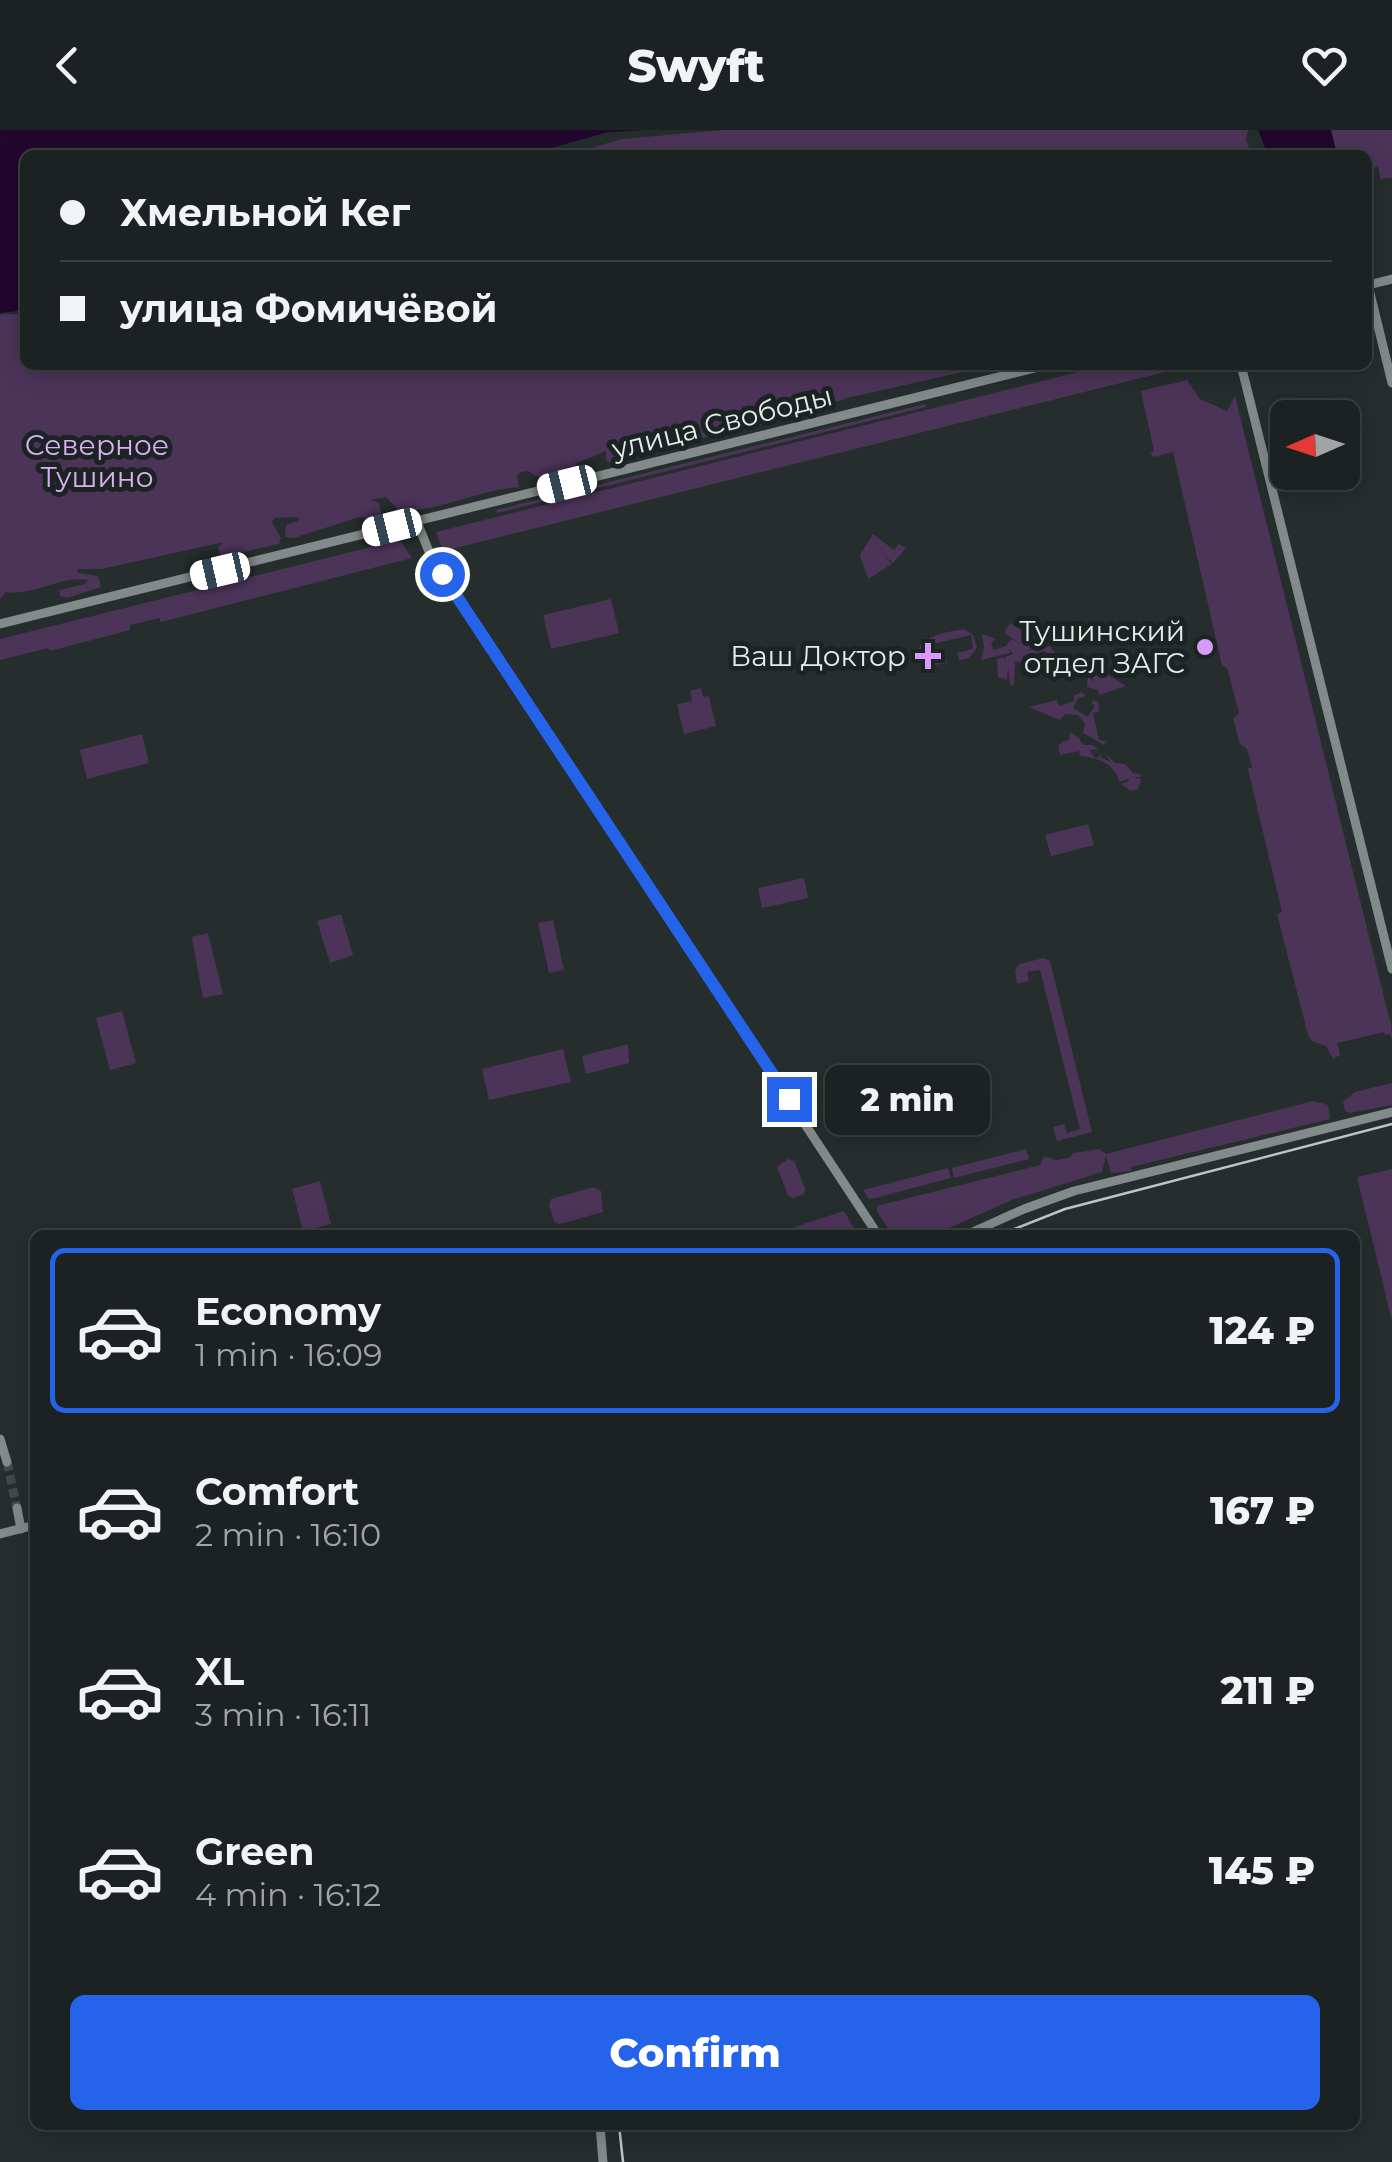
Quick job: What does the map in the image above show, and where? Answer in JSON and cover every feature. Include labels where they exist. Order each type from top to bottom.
[{"type":"main road","points":[[1372,302],[1392,384]]},
{"type":"main road","name":"улица Свободы","points":[[0,624],[1027,370]]},
{"type":"main road","points":[[1242,370],[1392,969]]},
{"type":"main road","points":[[416,522],[432,559],[875,1230]]},
{"type":"main road","points":[[976,1230],[1074,1192],[1392,1112]]},
{"type":"main road","points":[[0,1438],[7,1462]]},
{"type":"main road","points":[[17,1508],[21,1529]]},
{"type":"main road","points":[[0,1534],[30,1527]]},
{"type":"main road","points":[[600,2130],[603,2162]]},
{"type":"green space","points":[[724,130],[1248,130],[1250,150],[584,150],[622,139]]},
{"type":"green space","points":[[1331,130],[1392,130],[1392,178],[1380,179],[1378,166],[1372,169],[1372,150],[1336,150]]},
{"type":"green space","name":"Северное Тушино","points":[[20,314],[20,370],[972,370],[851,397],[755,427],[610,463],[606,451],[577,463],[574,472],[541,479],[528,471],[520,472],[519,487],[429,508],[399,511],[386,497],[370,500],[379,503],[382,515],[375,519],[359,517],[294,538],[285,537],[286,525],[299,517],[274,518],[272,522],[281,538],[279,544],[221,557],[218,547],[224,542],[102,569],[77,569],[78,573],[98,576],[101,587],[67,598],[60,596],[59,590],[88,580],[68,580],[28,591],[6,592],[0,599],[0,315]]},
{"type":"green space","points":[[1086,370],[1173,370],[443,551],[436,532]]},
{"type":"green space","points":[[1187,380],[1200,399],[1227,411],[1235,396],[1391,1025],[1392,1040],[1384,1032],[1337,1043],[1340,1055],[1333,1059],[1326,1046],[1312,1041],[1308,1035],[1277,914],[1282,912],[1248,769],[1252,767],[1233,718],[1239,713],[1227,668],[1222,665],[1173,452],[1154,457],[1150,453],[1154,451],[1141,391]]},
{"type":"green space","points":[[925,404],[926,407],[497,513],[496,510]]},
{"type":"green space","points":[[873,534],[894,550],[899,544],[906,548],[893,563],[881,552],[892,564],[868,579],[860,555]]},
{"type":"green space","points":[[401,542],[412,558],[161,622],[159,618],[130,625],[130,630],[50,651],[48,648],[0,660],[0,639]]},
{"type":"green space","points":[[611,599],[619,633],[551,649],[543,615]]},
{"type":"green space","points":[[1010,623],[1028,635],[1043,630],[1050,641],[1025,651],[1050,646],[1056,654],[1047,656],[1045,651],[1023,656],[1021,667],[1019,661],[1015,662],[1014,686],[1010,684],[1008,666],[1007,680],[998,677],[997,659],[1004,657],[1007,663],[1005,657],[1013,654],[1009,649],[1010,653],[981,660],[982,634],[996,639],[991,643],[994,650],[1006,646],[1011,639],[1022,645],[1004,633]]},
{"type":"green space","points":[[964,629],[973,635],[977,647],[969,658],[959,660],[957,653],[973,649],[971,635],[924,646],[927,658],[945,657],[946,663],[923,661],[919,648],[928,640]]},
{"type":"green space","points":[[1082,658],[1126,686],[1099,695],[1098,690],[1087,687],[1088,677],[1094,682]]},
{"type":"green space","points":[[701,688],[703,697],[709,696],[716,726],[684,734],[677,704],[692,701],[690,691]]},
{"type":"green space","points":[[1081,692],[1085,695],[1079,697],[1073,708],[1088,717],[1095,706],[1091,703],[1098,702],[1099,711],[1093,713],[1099,740],[1107,741],[1104,745],[1083,733],[1085,723],[1078,715],[1065,714],[1060,720],[1029,707],[1057,700],[1059,706],[1074,701],[1074,696]]},
{"type":"green space","points":[[1070,732],[1083,745],[1099,749],[1089,750],[1096,759],[1080,756],[1079,751],[1060,755],[1058,745],[1069,740]]},
{"type":"green space","points":[[142,734],[149,763],[87,779],[80,750]]},
{"type":"green space","points":[[1104,752],[1115,763],[1125,764],[1133,773],[1140,774],[1141,777],[1131,777],[1141,779],[1138,789],[1131,791],[1121,784],[1130,778],[1119,782],[1110,766],[1096,759],[1101,754],[1111,762]]},
{"type":"green space","points":[[1088,824],[1094,845],[1051,856],[1045,835]]},
{"type":"green space","points":[[804,878],[808,898],[762,908],[758,888]]},
{"type":"green space","points":[[341,914],[353,955],[330,963],[317,921]]},
{"type":"green space","points":[[553,920],[564,970],[549,973],[538,923]]},
{"type":"green space","points":[[208,933],[223,994],[203,998],[192,937]]},
{"type":"green space","points":[[1044,958],[1050,961],[1092,1132],[1057,1141],[1053,1127],[1064,1124],[1067,1133],[1080,1129],[1040,970],[1027,972],[1029,981],[1017,984],[1015,970],[1019,964]]},
{"type":"green space","points":[[122,1011],[136,1063],[110,1070],[96,1018]]},
{"type":"green space","points":[[628,1044],[629,1063],[586,1074],[582,1056]]},
{"type":"green space","points":[[563,1049],[571,1082],[489,1100],[482,1069]]},
{"type":"green space","points":[[1392,1083],[1392,1105],[1345,1111],[1343,1102],[1355,1092]]},
{"type":"green space","points":[[1313,1101],[1328,1105],[1330,1119],[1131,1167],[1131,1171],[1111,1173],[1106,1156],[1102,1172],[1012,1200],[944,1230],[889,1230],[877,1211],[877,1206],[1040,1165],[1044,1156],[1056,1160],[1099,1149],[1106,1154]]},
{"type":"green space","points":[[1026,1149],[1029,1159],[954,1178],[952,1168]]},
{"type":"green space","points":[[788,1159],[794,1161],[805,1188],[804,1194],[793,1198],[788,1195],[777,1167]]},
{"type":"green space","points":[[948,1168],[951,1178],[875,1198],[869,1199],[863,1190]]},
{"type":"green space","points":[[1392,1169],[1392,1321],[1357,1177]]},
{"type":"green space","points":[[320,1181],[331,1224],[303,1230],[292,1189]]},
{"type":"green space","points":[[593,1187],[601,1191],[603,1212],[560,1224],[554,1222],[551,1199]]},
{"type":"green space","points":[[844,1211],[855,1230],[785,1230]]},
{"type":"shaded area","points":[[0,130],[645,130],[609,132],[544,150],[20,150],[20,311],[0,313]]},
{"type":"shaded area","points":[[1258,130],[1331,130],[1336,150],[1266,150]]},
{"type":"tunnel","points":[[7,1462],[17,1508]]},
{"type":"tram line","points":[[1012,1230],[1065,1209],[1392,1124]]},
{"type":"tram line","points":[[620,2130],[623,2162]]},
{"type":"place","name":"Тушинский отдел ЗАГС","points":[[1205,647]]},
{"type":"place","name":"Ваш Доктор","points":[[928,656]]},
{"type":"route","points":[[442,574],[789,1099]]}]
